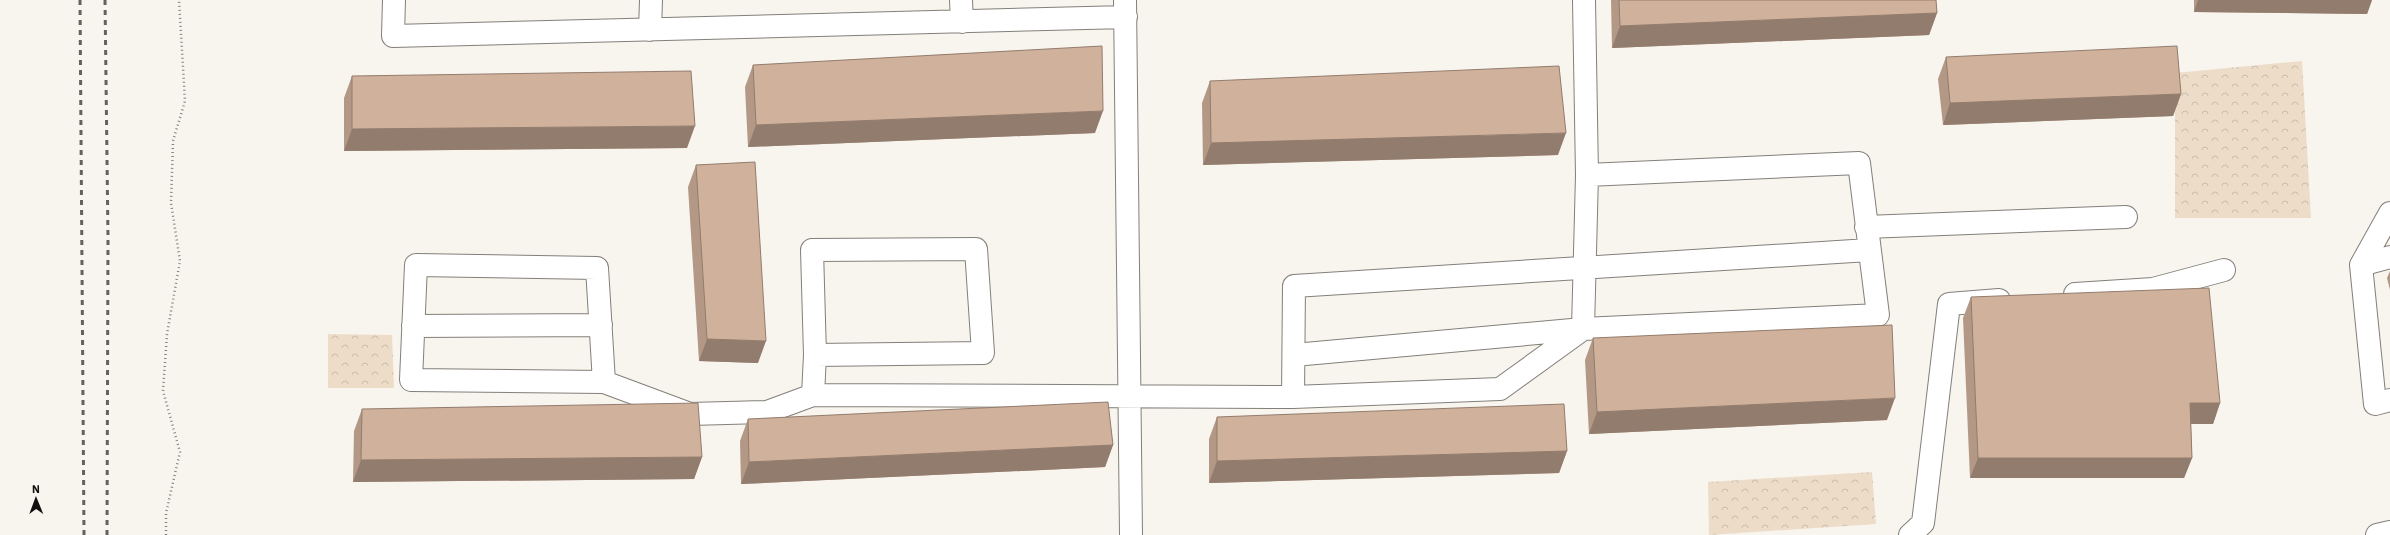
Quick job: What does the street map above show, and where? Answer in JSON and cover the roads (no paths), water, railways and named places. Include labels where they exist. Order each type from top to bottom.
[{"type":"main road","points":[[394,0],[393,36],[962,22],[1125,8],[1131,535]]},
{"type":"main road","points":[[650,30],[651,0]]},
{"type":"main road","points":[[961,0],[962,22]]},
{"type":"main road","points":[[1583,329],[1587,175],[1584,0]]},
{"type":"main road","points":[[1294,355],[1583,329],[1878,315],[1859,163],[1587,175]]},
{"type":"main road","points":[[2390,212],[2361,265],[2375,404],[2390,400]]},
{"type":"main road","points":[[1866,226],[2126,217]]},
{"type":"main road","points":[[813,395],[815,355],[812,250],[976,249],[983,354],[815,355]]},
{"type":"main road","points":[[1294,397],[1294,286],[1869,250]]},
{"type":"main road","points":[[2361,265],[2390,257]]},
{"type":"main road","points":[[604,382],[597,268],[416,265],[411,380],[604,382],[690,414],[767,412],[813,395],[1130,398],[1294,397],[1500,389],[1583,329]]},
{"type":"main road","points":[[2058,296],[2153,289],[2224,270]]},
{"type":"main road","points":[[1910,535],[1923,523],[1949,304],[2019,299]]},
{"type":"main road","points":[[413,326],[600,325]]},
{"type":"main road","points":[[2377,535],[2390,532]]},
{"type":"railway","points":[[80,0],[84,535]]},
{"type":"railway","points":[[105,0],[108,238],[107,535]]}]
